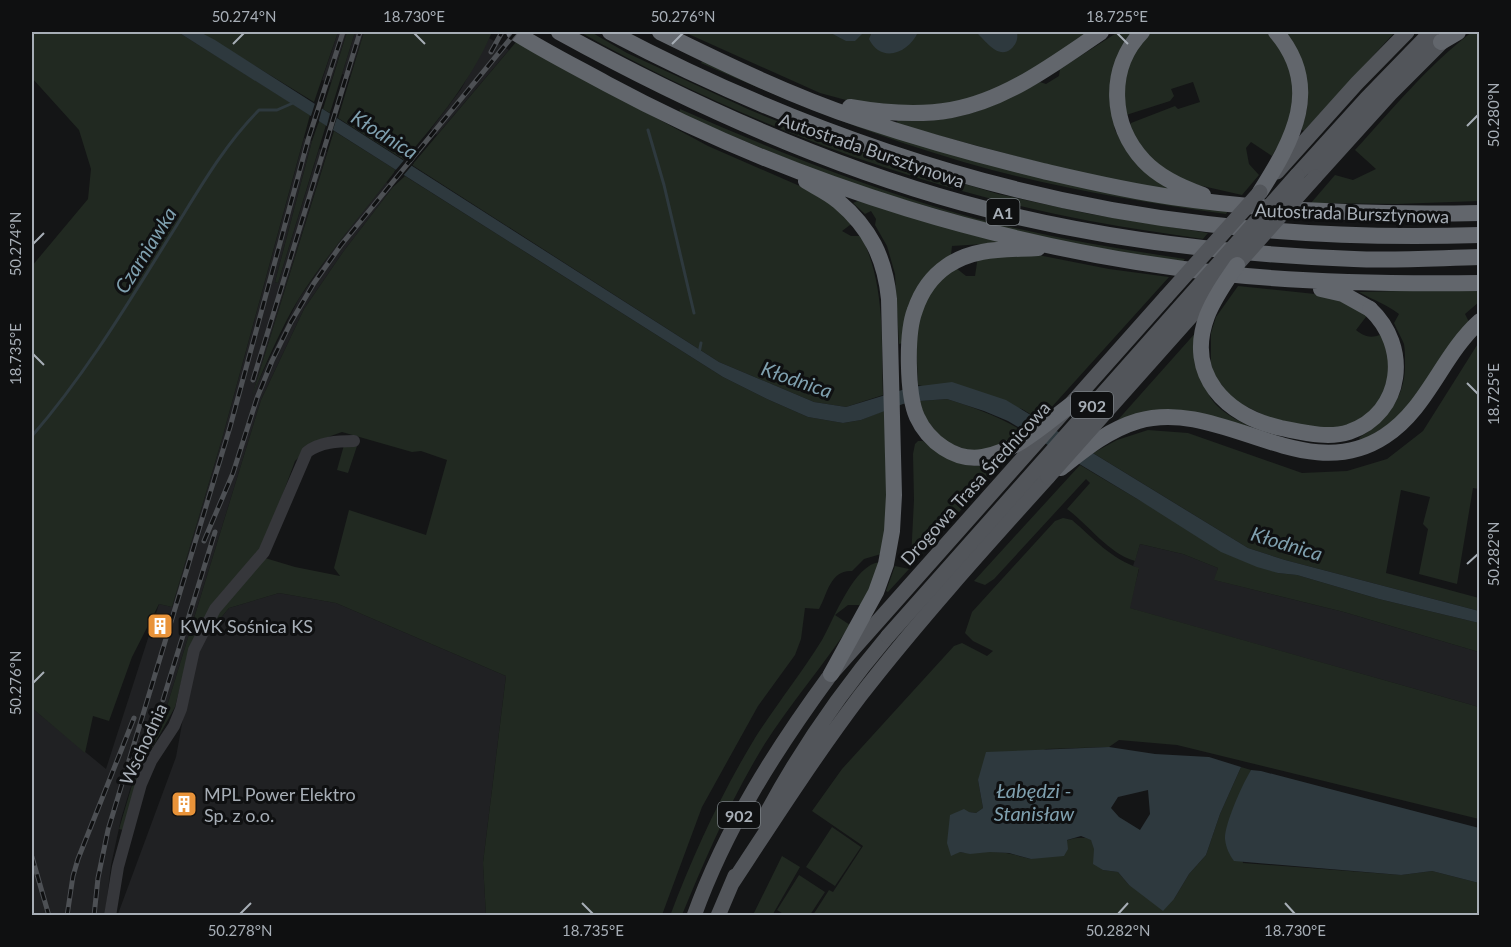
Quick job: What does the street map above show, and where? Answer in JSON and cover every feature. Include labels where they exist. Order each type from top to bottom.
[{"type":"highway","points":[[514,32],[642,102],[774,162],[879,199],[958,222],[1054,246],[1172,267],[1356,284],[1479,283]]},
{"type":"highway","name":"Autostrada Bursztynowa","points":[[559,32],[651,81],[733,119],[888,179],[963,203],[1136,240],[1266,254],[1357,260],[1479,257]]},
{"type":"highway","name":"Autostrada Bursztynowa","points":[[610,32],[727,89],[843,137],[933,167],[1048,197],[1179,221],[1287,232],[1406,237],[1479,235]]},
{"type":"highway","points":[[660,32],[747,74],[857,118],[978,156],[1110,187],[1230,204],[1307,211],[1402,214],[1479,213]]},
{"type":"highway","points":[[817,102],[885,113],[951,110],[989,99],[1011,89],[1101,32]]},
{"type":"highway","points":[[1142,32],[1124,58],[1119,72],[1116,92],[1124,133],[1145,162],[1158,172],[1186,189],[1230,204]]},
{"type":"highway","points":[[1260,192],[1276,170],[1299,116],[1301,88],[1288,47],[1276,32]]},
{"type":"highway","points":[[1441,35],[1458,32]]},
{"type":"highway","points":[[774,162],[837,200],[859,222],[882,259],[887,276],[894,495],[892,531],[886,564],[866,625],[831,674]]},
{"type":"highway","points":[[1054,246],[977,252],[945,267],[929,283],[918,301],[912,320],[911,398],[917,417],[925,431],[937,444],[952,453],[970,458],[1001,452],[1023,441],[1072,404]]},
{"type":"highway","points":[[1237,265],[1207,316],[1201,338],[1203,366],[1212,387],[1228,404],[1245,415],[1272,426],[1323,435],[1348,432],[1366,423],[1382,409],[1391,393],[1396,376],[1396,355],[1389,333],[1378,316],[1370,309],[1343,294],[1283,279]]},
{"type":"highway","points":[[1048,477],[1103,436],[1139,421],[1167,417],[1213,424],[1282,446],[1314,453],[1342,452],[1366,446],[1401,423],[1416,407],[1458,345],[1479,321]]},
{"type":"main road","points":[[1276,170],[1407,32]]},
{"type":"main road","points":[[731,885],[797,783],[900,646],[1441,35]]},
{"type":"main road","name":"Drogowa Trasa Średnicowa","points":[[718,915],[786,776],[844,690],[888,636],[1366,99],[1441,35]]},
{"type":"main road","name":"Drogowa Trasa Średnicowa","points":[[866,625],[1072,404],[1260,192]]},
{"type":"main road","name":"902","points":[[694,915],[708,879],[735,823],[762,775],[795,723],[831,674]]},
{"type":"street","name":"Wschodnia","points":[[110,915],[118,867],[141,784],[151,761],[174,726],[181,709],[194,650],[204,627],[215,609],[264,552],[308,452],[312,448],[326,444],[354,441]]},
{"type":"shaded area","points":[[33,32],[178,32],[310,115],[222,439],[172,607],[159,604],[132,657],[109,721],[93,716],[85,753],[32,708],[32,266],[88,199],[91,169],[79,130],[32,78]]},
{"type":"shaded area","points":[[200,32],[338,32],[314,102]]},
{"type":"shaded area","points":[[338,32],[347,32],[331,82],[322,80]]},
{"type":"shaded area","points":[[347,32],[355,32],[330,113],[323,109]]},
{"type":"shaded area","points":[[355,32],[364,32],[350,76],[342,74]]},
{"type":"shaded area","points":[[364,32],[492,32],[475,66],[453,99],[404,160],[338,118]]},
{"type":"shaded area","points":[[580,32],[591,32],[627,53],[750,110],[814,136],[875,157],[998,194],[1090,214],[1208,233],[1203,239],[1090,221],[957,190],[892,170],[764,122],[701,94]]},
{"type":"shaded area","points":[[684,32],[1093,32],[1010,84],[949,105],[903,108],[857,103],[820,93]]},
{"type":"shaded area","points":[[1118,32],[1132,32],[1118,56],[1110,103],[1115,130],[1125,149],[1169,186],[1165,190],[1075,172],[896,124],[898,120],[935,120],[976,112],[1002,102],[1040,82],[1046,84],[1059,76],[1060,69]]},
{"type":"shaded area","points":[[1150,32],[1268,32],[1283,47],[1296,87],[1291,122],[1272,156],[1251,142],[1246,148],[1249,164],[1259,175],[1242,195],[1185,182],[1150,160],[1129,129],[1131,123],[1175,106],[1178,109],[1200,102],[1193,82],[1171,89],[1174,96],[1170,101],[1123,116],[1120,101],[1131,56]]},
{"type":"shaded area","points":[[1284,32],[1395,32],[1304,131],[1301,129],[1307,103],[1306,78],[1298,54]]},
{"type":"shaded area","points":[[1472,32],[1479,32],[1479,201],[1397,204],[1311,203],[1335,175],[1353,180],[1376,169],[1355,150],[1425,73]]},
{"type":"shaded area","points":[[489,38],[509,50],[437,135],[431,129],[461,89]]},
{"type":"shaded area","points":[[516,42],[708,146],[818,194],[854,222],[842,231],[851,236],[861,236],[875,274],[881,314],[883,395],[846,407],[814,402],[719,362],[412,165]]},
{"type":"shaded area","points":[[702,61],[857,124],[1229,209],[1226,214],[1138,201],[992,170],[918,148],[845,122],[737,79],[701,63]]},
{"type":"shaded area","points":[[680,109],[806,162],[936,207],[1028,231],[1185,259],[1181,264],[1021,233],[846,183],[679,114]]},
{"type":"shaded area","points":[[319,121],[326,125],[278,283],[275,282]]},
{"type":"shaded area","points":[[334,131],[396,170],[333,250],[298,300],[279,335],[252,396]]},
{"type":"shaded area","points":[[304,138],[312,141],[275,282],[278,283],[319,149],[327,152],[254,390],[298,300],[334,248],[386,182],[393,187],[343,252],[304,309],[261,400],[167,706],[156,704],[121,819],[111,865],[105,915],[32,915],[32,708],[106,769],[159,604],[172,607],[222,439]]},
{"type":"shaded area","points":[[405,176],[723,377],[767,399],[808,417],[843,423],[861,420],[885,410],[887,519],[881,554],[864,559],[852,571],[839,574],[834,578],[819,609],[805,608],[801,639],[795,655],[758,706],[702,807],[662,915],[486,915],[483,863],[506,676],[336,603],[279,593],[229,608],[204,638],[219,608],[265,558],[340,576],[334,568],[349,510],[426,535],[447,460],[421,451],[412,452],[342,432],[314,442],[295,461],[271,526],[256,556],[190,647],[175,707],[141,768],[126,824],[123,830],[119,829],[156,704],[167,706],[261,400],[304,309],[343,252],[393,187]]},
{"type":"shaded area","points":[[860,200],[1000,240],[999,243],[952,246],[951,255],[903,343],[899,344],[895,274],[887,246],[875,225],[876,219],[871,211],[865,214],[853,203]]},
{"type":"shaded area","points":[[1038,255],[1109,269],[1169,277],[1040,420],[1022,409],[918,385],[917,345],[920,318],[929,294],[940,281],[956,268],[966,276],[975,276],[978,256]]},
{"type":"shaded area","points":[[1238,286],[1315,294],[1340,300],[1369,313],[1356,330],[1369,336],[1383,334],[1393,365],[1383,399],[1358,423],[1326,431],[1272,419],[1233,400],[1214,375],[1211,363],[1211,333],[1216,317]]},
{"type":"shaded area","points":[[1480,289],[1479,302],[1465,314],[1469,322],[1428,382],[1397,419],[1362,441],[1359,438],[1386,415],[1398,397],[1402,387],[1405,356],[1404,344],[1394,323],[1399,314],[1359,292]]},
{"type":"shaded area","points":[[1198,330],[1204,378],[1211,398],[1229,415],[1258,430],[1185,413],[1116,422]]},
{"type":"shaded area","points":[[1479,342],[1479,489],[1473,488],[1457,584],[1419,574],[1428,529],[1423,524],[1430,497],[1401,490],[1386,573],[1479,598],[1479,611],[1285,560],[1248,548],[1093,453],[1117,440],[1148,430],[1188,433],[1302,473],[1347,471],[1387,459],[1423,431]]},
{"type":"shaded area","points":[[947,399],[988,413],[1026,433],[1009,444],[973,452],[943,441],[924,416],[920,401]]},
{"type":"shaded area","points":[[918,441],[923,441],[942,455],[960,463],[980,466],[1004,461],[916,561],[911,559],[914,500],[913,454]]},
{"type":"shaded area","points":[[344,445],[357,446],[348,473],[337,470]]},
{"type":"shaded area","points":[[1080,465],[1139,500],[1278,573],[1297,575],[1379,599],[1479,623],[1479,652],[1344,612],[1214,580],[1218,568],[1183,554],[1140,544],[1135,561],[1125,557],[1108,546],[1067,509],[1090,483],[1086,479],[994,579],[985,585],[974,581]]},
{"type":"shaded area","points":[[1063,518],[1072,520],[1111,554],[1139,568],[1130,608],[1479,707],[1479,819],[1177,745],[1119,740],[1109,747],[1046,749],[978,780],[983,808],[976,813],[969,812],[960,852],[998,852],[1031,859],[1067,840],[1091,839],[1103,870],[1118,872],[1129,885],[1174,899],[1189,874],[1206,855],[1220,814],[1241,767],[1251,770],[1234,807],[1243,863],[1401,875],[1432,871],[1479,883],[1479,915],[813,915],[829,890],[833,892],[863,846],[812,811],[842,769],[954,646],[962,643],[987,656],[993,651],[973,641],[965,633],[972,612],[1055,521]]},
{"type":"shaded area","points":[[1140,544],[1183,554],[1218,568],[1215,580],[1344,612],[1479,652],[1479,707],[1129,608],[1139,569],[1133,566]]},
{"type":"shaded area","points":[[880,562],[873,583],[861,605],[848,605],[835,615],[850,625],[764,745],[730,807],[682,915],[670,916],[708,825],[755,738],[822,640],[839,607],[853,582],[871,565]]},
{"type":"shaded area","points":[[895,566],[909,569],[888,592],[886,591]]},
{"type":"shaded area","points":[[279,593],[336,603],[506,676],[483,863],[486,915],[118,914],[176,757],[192,669],[204,638],[229,608]]},
{"type":"shaded area","points":[[832,827],[861,847],[835,886],[806,867]]},
{"type":"shaded area","points":[[782,856],[800,867],[774,915],[753,915]]},
{"type":"shaded area","points":[[799,875],[825,892],[810,915],[785,915],[777,910]]},
{"type":"water","points":[[178,32],[200,32],[215,40],[719,362],[814,402],[846,407],[912,387],[952,382],[1006,400],[1248,548],[1285,560],[1479,611],[1479,623],[1379,599],[1297,575],[1278,573],[1221,552],[1008,421],[947,399],[903,404],[861,420],[843,423],[808,417],[767,399],[723,377]]},
{"type":"water","points":[[829,32],[864,32],[855,41],[846,41]]},
{"type":"water","points":[[872,32],[918,32],[902,50],[887,53],[874,47],[869,39]]},
{"type":"water","points":[[976,32],[1017,32],[1017,39],[1011,49],[1001,52],[992,48]]},
{"type":"water","name":"Łabędzi - Stanisław","points":[[1109,747],[1155,754],[1209,757],[1241,767],[1220,814],[1206,855],[1189,874],[1174,899],[1163,911],[1129,885],[1118,872],[1103,870],[1093,864],[1094,849],[1091,840],[1081,836],[1067,840],[1068,849],[1064,856],[1031,859],[1009,853],[960,852],[951,856],[947,843],[950,815],[964,809],[976,813],[983,808],[978,780],[986,752]],"holes":[[[1148,790],[1150,814],[1140,830],[1119,817],[1111,808],[1118,797]]]},
{"type":"water","points":[[1251,770],[1479,828],[1479,883],[1432,871],[1401,875],[1234,861],[1226,845],[1226,833],[1235,804]]},
{"type":"pier","points":[[316,100],[323,105],[318,124],[310,119]]},
{"type":"pier","points":[[331,110],[338,114],[332,133],[326,129]]},
{"type":"pier","points":[[406,158],[414,163],[402,177],[394,172]]},
{"type":"waterway","name":"Czarniawka","points":[[32,436],[70,389],[105,339],[222,154],[259,110],[277,110],[293,103]]},
{"type":"waterway","points":[[648,130],[664,185],[694,313]]},
{"type":"waterway","points":[[699,353],[701,343]]},
{"type":"railway","points":[[94,916],[98,878],[108,830],[230,427],[308,140],[343,32]]},
{"type":"railway","points":[[253,380],[360,32]]},
{"type":"railway","points":[[491,52],[502,32]]},
{"type":"railway","points":[[204,541],[233,473],[257,398],[272,361],[314,283],[341,245],[516,32]]},
{"type":"railway","points":[[163,700],[215,532]]},
{"type":"railway","points":[[67,916],[78,859],[134,718]]},
{"type":"railway","points":[[32,857],[49,916]]},
{"type":"place","name":"KWK Sośnica KS","points":[[160,626]]},
{"type":"place","name":"MPL Power Elektro Sp. z o.o.","points":[[184,804]]},
{"type":"water label","name":"Kłodnica","points":[[385,134]]},
{"type":"water label","name":"Kłodnica","points":[[797,379]]},
{"type":"water label","name":"Kłodnica","points":[[1287,543]]}]
